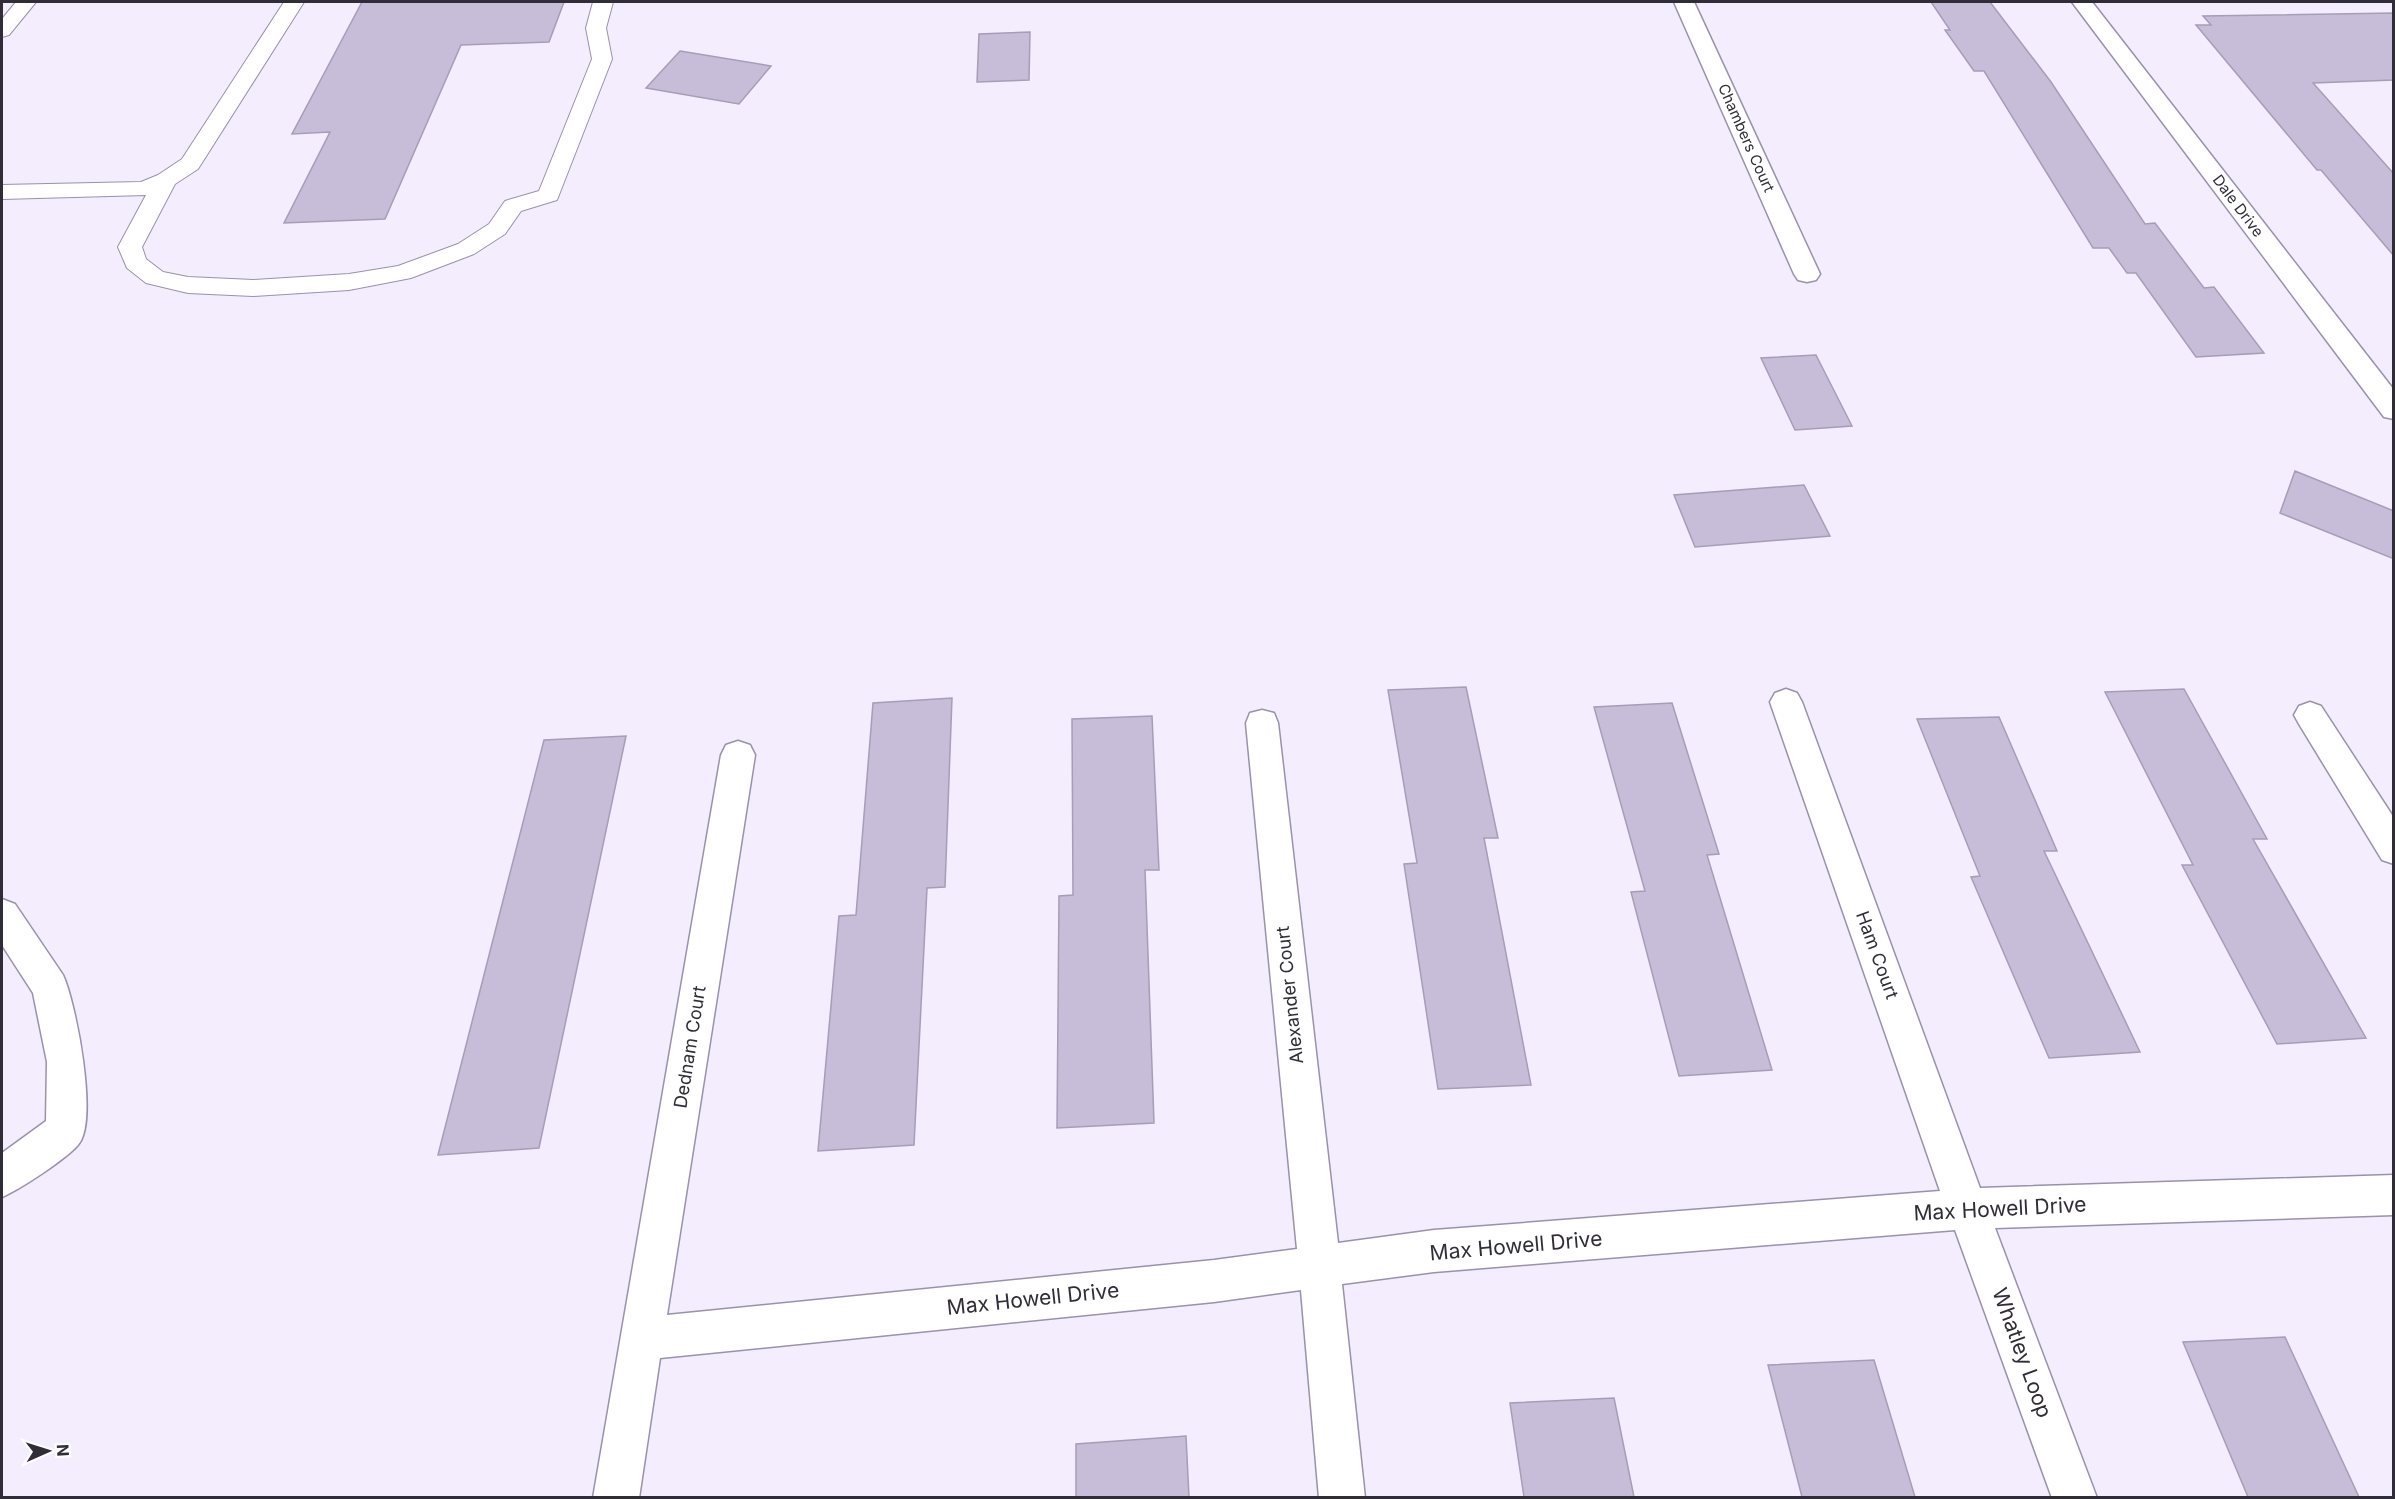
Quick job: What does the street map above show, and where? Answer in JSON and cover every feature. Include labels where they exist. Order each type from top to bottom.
[{"type":"street","name":"Chambers Court","points":[[1684,2],[1807,274]]},
{"type":"street","name":"Dale Drive","points":[[2082,2],[2394,411]]},
{"type":"street","name":"Ham Court","points":[[1786,702],[1968,1209]]},
{"type":"street","points":[[2310,715],[2394,849]]},
{"type":"street","name":"Alexander Court","points":[[1262,723],[1320,1267],[1341,1497]]},
{"type":"street","name":"Dednam Court","points":[[616,1497],[738,755]]},
{"type":"street","points":[[2,915],[50,987],[66,1062],[65,1131],[2,1176]]},
{"type":"street","name":"Max Howell Drive","points":[[642,1339],[1214,1281],[1434,1251],[1968,1209],[2394,1196]]},
{"type":"street","name":"Whatley Loop","points":[[1968,1209],[2074,1497]]},
{"type":"lane","points":[[2,31],[26,2]]},
{"type":"lane","points":[[2,192],[144,189],[166,180],[190,164],[294,2]]},
{"type":"lane","points":[[166,180],[130,247],[135,263],[155,278],[188,285],[253,288],[349,282],[402,273],[466,249],[497,229],[513,206],[549,195],[602,58],[596,28],[603,2]]},
{"type":"building","points":[[362,2],[564,2],[549,42],[461,45],[385,219],[284,223],[330,132],[292,134]]},
{"type":"building","points":[[1931,2],[1990,2],[2051,82],[2145,224],[2155,223],[2204,288],[2214,287],[2264,353],[2196,357],[2136,273],[2127,273],[2109,248],[2093,248],[1984,71],[1974,71],[1945,30],[1950,30]]},
{"type":"building","points":[[2394,13],[2394,80],[2313,83],[2394,174],[2394,256],[2321,170],[2317,170],[2196,25],[2211,25],[2203,16]]},
{"type":"building","points":[[1030,32],[1029,80],[977,82],[979,34]]},
{"type":"building","points":[[680,51],[771,66],[739,104],[646,88]]},
{"type":"building","points":[[1816,355],[1852,426],[1795,430],[1761,358]]},
{"type":"building","points":[[2295,471],[2394,511],[2394,559],[2280,513]]},
{"type":"building","points":[[1804,485],[1830,536],[1695,547],[1674,495]]},
{"type":"building","points":[[1466,687],[1498,838],[1484,838],[1531,1085],[1438,1089],[1404,864],[1417,863],[1388,690]]},
{"type":"building","points":[[2184,689],[2267,839],[2253,839],[2366,1038],[2277,1044],[2182,865],[2193,865],[2105,692]]},
{"type":"building","points":[[952,698],[945,887],[927,888],[914,1145],[818,1151],[839,916],[856,915],[873,703]]},
{"type":"building","points":[[1672,703],[1719,854],[1707,855],[1772,1070],[1679,1076],[1631,892],[1645,891],[1594,707]]},
{"type":"building","points":[[1152,716],[1159,870],[1145,870],[1154,1123],[1057,1128],[1059,896],[1073,895],[1072,719]]},
{"type":"building","points":[[1999,717],[2057,851],[2044,851],[2140,1052],[2049,1058],[1971,877],[1980,876],[1917,719]]},
{"type":"building","points":[[626,736],[539,1148],[438,1155],[544,740]]},
{"type":"building","points":[[2285,1337],[2359,1497],[2248,1497],[2183,1342]]},
{"type":"building","points":[[1874,1360],[1915,1497],[1802,1497],[1768,1365]]},
{"type":"building","points":[[1614,1398],[1634,1497],[1524,1497],[1510,1403]]},
{"type":"building","points":[[1186,1436],[1189,1497],[1076,1497],[1076,1444]]}]
